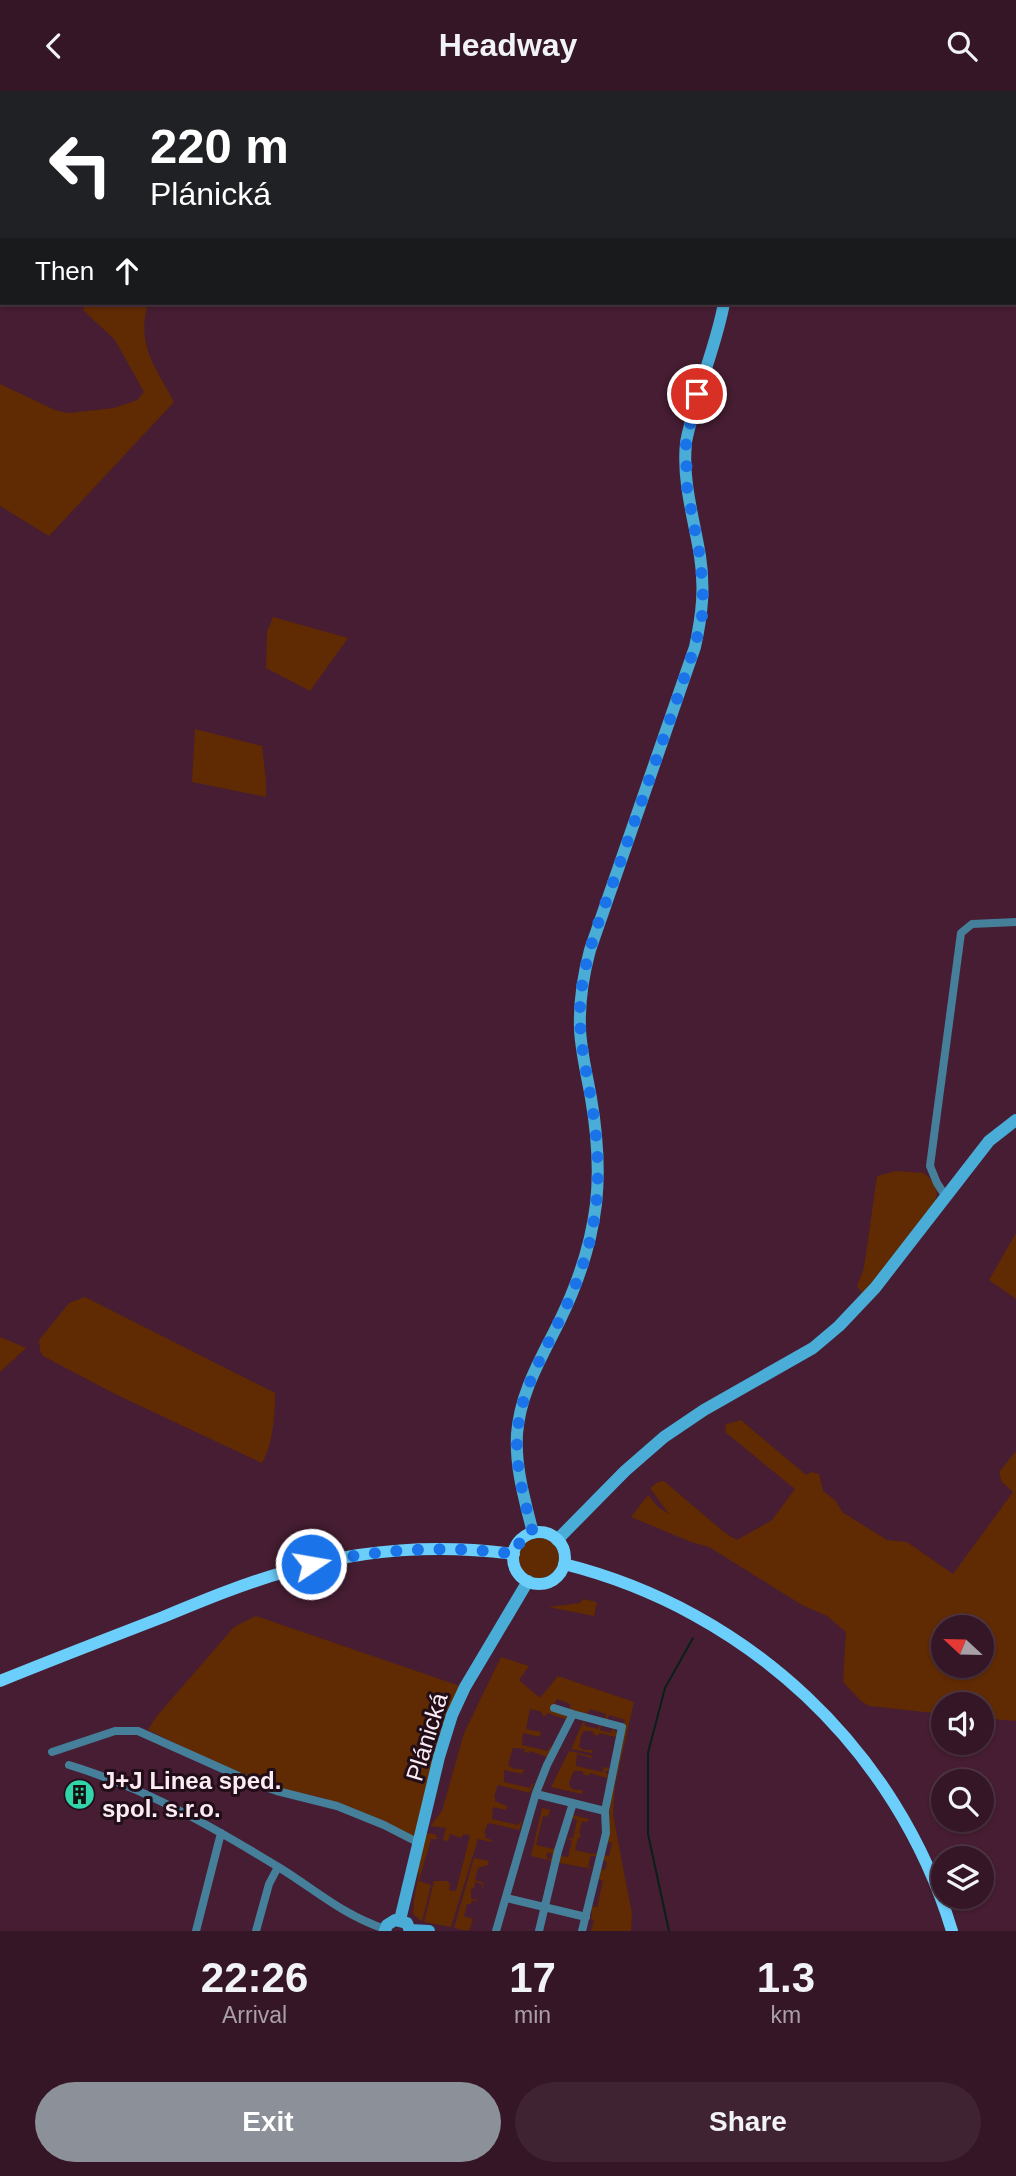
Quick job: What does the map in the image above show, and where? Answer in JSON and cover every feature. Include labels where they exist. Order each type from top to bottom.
[{"type":"main road","points":[[533,1533],[520,1479],[517,1448],[519,1421],[524,1399],[539,1361],[576,1284],[593,1226],[597,1187],[597,1151],[581,1043],[583,982],[590,950],[695,646],[702,616],[700,557],[687,488],[686,443],[697,394],[720,327],[724,305]]},
{"type":"main road","points":[[557,1540],[625,1471],[664,1437],[704,1410],[813,1348],[839,1326],[875,1288],[989,1141],[1016,1120]]},
{"type":"main road","points":[[533,1533],[545,1533],[557,1540],[563,1549],[564,1564],[558,1576],[549,1582],[538,1584],[528,1581],[517,1570],[514,1554],[521,1540],[533,1533]]},
{"type":"main road","points":[[0,1681],[245,1585],[311,1564],[412,1550],[460,1549],[514,1554]]},
{"type":"main road","points":[[564,1564],[633,1585],[698,1616],[750,1649],[807,1696],[851,1743],[890,1796],[928,1867],[952,1931]]},
{"type":"main road","name":"Plánická","points":[[400,1920],[439,1757],[455,1709],[465,1687],[528,1581]]},
{"type":"main road","points":[[385,1930],[391,1921],[400,1920],[407,1923],[410,1931],[429,1931]]},
{"type":"street","points":[[946,1196],[930,1166],[961,933],[972,924],[1016,922]]},
{"type":"street","points":[[554,1708],[622,1727],[611,1777],[606,1833],[582,1931]]},
{"type":"street","points":[[496,1931],[536,1794],[547,1765],[573,1714]]},
{"type":"street","points":[[52,1752],[115,1731],[138,1731],[254,1783],[337,1806],[419,1843]]},
{"type":"street","points":[[69,1765],[116,1780],[187,1814],[278,1867],[348,1915],[385,1930]]},
{"type":"street","points":[[536,1794],[606,1811]]},
{"type":"street","points":[[539,1931],[558,1851],[573,1804]]},
{"type":"street","points":[[196,1931],[221,1833]]},
{"type":"street","points":[[256,1931],[269,1884],[278,1867]]},
{"type":"street","points":[[506,1898],[586,1917]]},
{"type":"shaded area","points":[[84,305],[148,305],[144,331],[149,355],[174,402],[49,536],[0,506],[0,384],[55,410],[68,413],[114,408],[137,400],[144,392],[115,340],[83,310]]},
{"type":"shaded area","points":[[273,617],[348,638],[310,691],[266,668],[267,632]]},
{"type":"shaded area","points":[[195,729],[262,746],[266,797],[192,782]]},
{"type":"shaded area","points":[[896,1171],[924,1173],[937,1191],[936,1200],[863,1294],[857,1286],[864,1268],[877,1176]]},
{"type":"shaded area","points":[[1016,1233],[1016,1299],[989,1280]]},
{"type":"shaded area","points":[[85,1297],[275,1393],[271,1438],[262,1463],[115,1394],[43,1356],[39,1340],[69,1303]]},
{"type":"shaded area","points":[[0,1337],[26,1348],[0,1372]]},
{"type":"shaded area","points":[[741,1420],[806,1475],[811,1472],[819,1474],[823,1491],[836,1501],[842,1512],[887,1540],[907,1542],[953,1574],[1013,1492],[1002,1482],[999,1472],[1016,1451],[1016,1721],[994,1719],[994,1692],[931,1692],[931,1713],[869,1706],[843,1682],[846,1632],[827,1616],[802,1605],[709,1547],[631,1517],[648,1495],[658,1507],[669,1514],[650,1488],[664,1481],[737,1540],[772,1520],[795,1489],[725,1432],[726,1424]]},
{"type":"shaded area","points":[[539,1538],[553,1544],[559,1558],[553,1572],[539,1578],[525,1572],[519,1558],[525,1544]]},
{"type":"shaded area","points":[[583,1599],[597,1602],[594,1616],[548,1607],[580,1603]]},
{"type":"shaded area","points":[[256,1616],[460,1686],[418,1838],[327,1799],[276,1787],[227,1768],[148,1730],[156,1717],[234,1627]]},
{"type":"shaded area","points":[[501,1657],[529,1666],[519,1680],[540,1698],[558,1676],[634,1702],[615,1785],[613,1815],[632,1914],[631,1931],[591,1931],[594,1920],[591,1919],[590,1911],[592,1906],[597,1907],[603,1881],[598,1879],[600,1869],[605,1870],[607,1862],[603,1860],[604,1855],[609,1856],[612,1843],[607,1842],[610,1812],[625,1720],[609,1715],[607,1720],[606,1714],[590,1709],[587,1714],[570,1709],[570,1704],[557,1699],[554,1704],[567,1716],[566,1719],[547,1713],[546,1716],[542,1715],[542,1712],[530,1709],[526,1729],[541,1732],[540,1737],[523,1733],[522,1745],[548,1751],[552,1746],[547,1757],[530,1751],[524,1752],[525,1749],[513,1748],[508,1765],[514,1769],[524,1769],[522,1774],[504,1770],[504,1782],[530,1788],[534,1783],[530,1793],[498,1785],[494,1796],[495,1801],[507,1806],[506,1810],[493,1807],[492,1819],[518,1825],[522,1820],[520,1830],[488,1823],[485,1838],[492,1842],[478,1839],[451,1927],[424,1922],[434,1881],[447,1881],[450,1884],[449,1890],[456,1891],[470,1836],[464,1834],[461,1838],[450,1834],[448,1841],[443,1840],[446,1828],[430,1826],[442,1811],[464,1733]]},
{"type":"shaded area","points":[[584,1720],[585,1726],[598,1729],[600,1724],[600,1730],[611,1733],[612,1728],[617,1733],[616,1737],[599,1733],[598,1736],[593,1734],[593,1731],[584,1731],[579,1747],[593,1750],[592,1753],[571,1749]]},
{"type":"shaded area","points":[[569,1751],[592,1756],[577,1754],[576,1766],[602,1772],[604,1767],[609,1768],[605,1773],[608,1774],[607,1778],[574,1771],[569,1782],[570,1787],[583,1790],[582,1794],[551,1787]]},
{"type":"shaded area","points":[[542,1808],[550,1810],[548,1817],[543,1816],[536,1845],[557,1848],[554,1862],[549,1861],[552,1855],[550,1852],[546,1854],[548,1860],[531,1856]]},
{"type":"shaded area","points":[[573,1815],[589,1819],[588,1822],[582,1821],[575,1850],[597,1853],[596,1856],[591,1856],[588,1866],[594,1869],[559,1863],[561,1856],[568,1857],[572,1841],[567,1839],[573,1838],[577,1820],[572,1818]]},
{"type":"shaded area","points":[[426,1834],[436,1835],[437,1839],[431,1839],[419,1881],[431,1885],[422,1922],[413,1914],[419,1873],[415,1872]]},
{"type":"shaded area","points":[[474,1858],[489,1861],[488,1865],[478,1868],[475,1880],[484,1883],[482,1890],[482,1884],[475,1882],[474,1888],[471,1889],[471,1899],[476,1900],[478,1895],[477,1901],[467,1904],[464,1916],[473,1919],[469,1931],[454,1928]]},
{"type":"waterway","points":[[669,1931],[648,1834],[648,1753],[665,1688],[693,1638]]},
{"type":"place","name":"J+J Linea sped. spol. s.r.o.","points":[[79,1795]]},
{"type":"route","points":[[311,1564],[389,1551],[460,1549],[514,1554],[521,1540],[533,1533],[518,1464],[520,1414],[529,1383],[581,1271],[596,1206],[596,1137],[580,1030],[584,971],[695,646],[702,616],[700,557],[687,488],[686,443],[697,394]]}]
